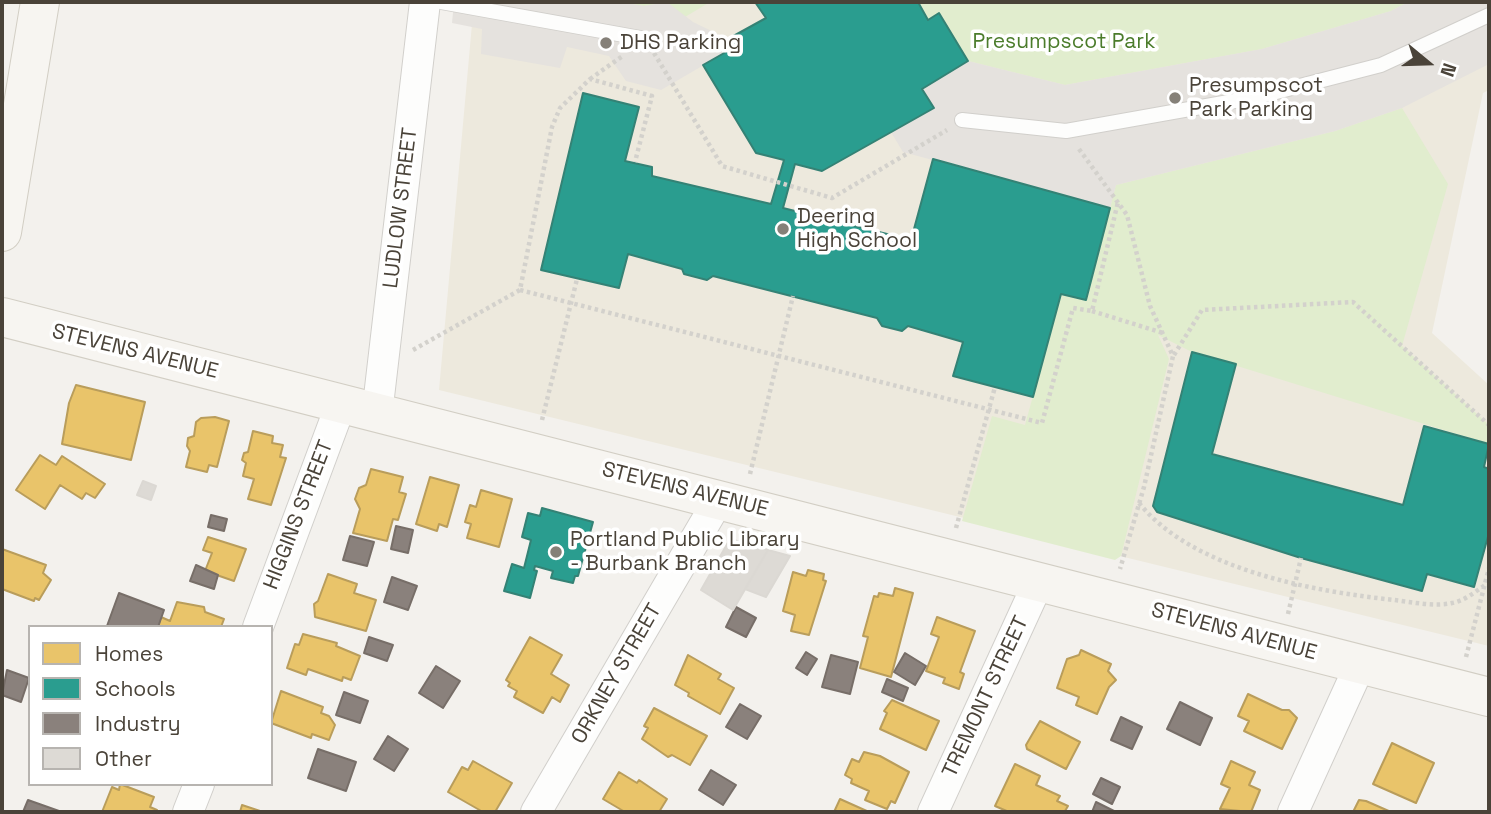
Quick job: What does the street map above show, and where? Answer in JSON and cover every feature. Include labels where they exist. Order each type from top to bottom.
[{"type":"main road","points":[[2,232],[40,2]]},
{"type":"main road","name":"STEVENS AVENUE","points":[[2,317],[1489,697]]},
{"type":"street","name":"LUDLOW STREET","points":[[377,414],[425,2]]},
{"type":"street","name":"HIGGINS STREET","points":[[259,625],[341,404]]},
{"type":"street","name":"ORKNEY STREET","points":[[536,812],[719,499]]},
{"type":"street","name":"TREMONT STREET","points":[[933,812],[1039,582]]},
{"type":"street","points":[[1293,812],[1360,665]]},
{"type":"street","points":[[188,812],[198,786]]},
{"type":"lane","points":[[442,2],[646,39]]},
{"type":"lane","points":[[962,120],[1066,131],[1257,97],[1381,65],[1489,15]]},
{"type":"path","points":[[520,290],[552,127],[560,108],[590,79],[646,39],[722,166],[832,198],[962,120]]},
{"type":"path","points":[[590,79],[652,96],[635,162]]},
{"type":"path","points":[[1066,131],[1127,215],[1150,306],[1173,356]]},
{"type":"path","points":[[1092,311],[1118,202]]},
{"type":"path","points":[[542,420],[577,279]]},
{"type":"path","points":[[413,350],[520,290],[1042,423],[1073,308],[1092,311],[1163,333]]},
{"type":"path","points":[[750,474],[793,296]]},
{"type":"path","points":[[1120,569],[1139,503],[1173,356],[1202,310],[1353,302],[1489,425]]},
{"type":"path","points":[[956,528],[995,387]]},
{"type":"path","points":[[1139,503],[1152,519],[1193,546],[1254,572],[1295,583],[1360,596],[1451,604],[1485,585]]},
{"type":"path","points":[[1288,614],[1301,558]]},
{"type":"path","points":[[1466,657],[1489,568]]},
{"type":"shaded area","name":"DHS Parking","points":[[454,2],[621,2],[644,6],[667,2],[693,22],[728,39],[733,48],[661,90],[626,81],[609,56],[567,47],[560,68],[481,54],[482,29],[452,23]]},
{"type":"shaded area","name":"Deering High School","points":[[474,2],[1489,2],[1489,90],[1483,93],[1432,333],[1489,385],[1489,646],[439,390]]},
{"type":"shaded area","name":"Presumpscot Park Parking","points":[[1408,2],[1489,2],[1489,64],[1402,108],[1335,131],[1116,185],[1110,208],[903,152],[891,132],[934,108],[922,89],[968,61],[1065,85],[1262,49],[1391,11]]},
{"type":"green space","points":[[621,2],[667,2],[644,6]]},
{"type":"green space","points":[[667,2],[710,2],[685,17]]},
{"type":"green space","name":"Presumpscot Park","points":[[918,2],[1408,2],[1391,11],[1262,49],[1065,85],[968,61],[940,13],[928,20]]},
{"type":"green space","points":[[1402,108],[1448,184],[1402,346],[1489,425],[1489,444],[1192,352],[1158,335],[1169,359],[1121,556],[1115,560],[962,521],[992,416],[1025,425],[1061,294],[1086,299],[1116,185],[1335,131]]},
{"type":"building: Homes","points":[[76,385],[145,402],[131,460],[62,444],[69,403]]},
{"type":"building: Homes","points":[[215,417],[229,421],[217,467],[209,465],[207,472],[186,467],[190,451],[187,446],[188,438],[194,436],[196,422],[201,418]]},
{"type":"building: Homes","points":[[253,431],[273,436],[272,443],[283,445],[280,457],[286,458],[271,505],[248,499],[254,479],[243,476],[246,463],[242,460],[244,453],[248,452]]},
{"type":"building: Homes","points":[[40,455],[56,465],[62,456],[105,484],[95,498],[86,493],[82,499],[60,485],[45,509],[16,490]]},
{"type":"building: Homes","points":[[371,469],[403,477],[399,492],[406,494],[398,520],[393,519],[387,541],[353,533],[360,509],[355,499],[359,488],[366,485]]},
{"type":"building: Homes","points":[[430,477],[459,485],[447,527],[439,524],[437,531],[416,524]]},
{"type":"building: Homes","points":[[481,490],[512,499],[499,547],[467,538],[471,524],[465,522],[470,505],[476,507]]},
{"type":"building: Homes","points":[[208,537],[246,549],[234,581],[205,571],[212,553],[203,550]]},
{"type":"building: Homes","points":[[2,549],[46,565],[43,573],[51,580],[39,600],[35,598],[34,601],[2,589]]},
{"type":"building: Homes","points":[[808,570],[824,574],[823,580],[826,581],[809,635],[791,631],[795,615],[783,611],[793,572],[806,576]]},
{"type":"building: Homes","points":[[328,574],[357,584],[354,593],[376,600],[366,631],[315,617],[314,604],[318,601]]},
{"type":"building: Homes","points":[[895,588],[913,593],[891,677],[860,668],[868,637],[863,636],[874,596],[878,597],[879,593],[893,596]]},
{"type":"building: Homes","points":[[177,602],[204,607],[205,612],[224,619],[222,625],[159,625],[161,617],[170,621]]},
{"type":"building: Homes","points":[[937,617],[975,631],[960,672],[964,674],[959,689],[943,683],[945,678],[926,671],[939,637],[931,634]]},
{"type":"building: Homes","points":[[303,634],[337,643],[336,646],[360,656],[351,680],[343,677],[342,681],[308,669],[306,675],[287,668],[295,644],[299,645]]},
{"type":"building: Homes","points":[[530,637],[562,655],[551,674],[569,685],[560,702],[552,697],[543,713],[514,697],[517,691],[508,686],[510,683],[506,680]]},
{"type":"building: Homes","points":[[1081,650],[1111,664],[1108,671],[1116,680],[1109,687],[1097,714],[1076,705],[1079,697],[1057,688],[1067,659],[1079,655]]},
{"type":"building: Homes","points":[[688,655],[721,674],[718,679],[734,688],[720,714],[688,696],[689,693],[675,685]]},
{"type":"building: Homes","points":[[281,691],[323,707],[321,713],[329,716],[335,725],[329,740],[312,734],[311,738],[273,724]]},
{"type":"building: Homes","points":[[1248,694],[1282,710],[1289,710],[1297,718],[1282,749],[1244,731],[1249,721],[1238,716]]},
{"type":"building: Homes","points":[[892,700],[939,721],[926,750],[880,729],[887,713],[884,711]]},
{"type":"building: Homes","points":[[654,708],[707,736],[690,765],[672,755],[668,757],[642,739],[648,728],[644,726]]},
{"type":"building: Homes","points":[[1040,721],[1080,742],[1066,769],[1027,749],[1026,745]]},
{"type":"building: Homes","points":[[1392,743],[1434,763],[1416,803],[1373,784]]},
{"type":"building: Homes","points":[[864,752],[880,756],[909,772],[895,803],[891,801],[887,809],[865,800],[869,791],[851,783],[852,779],[845,775],[852,759],[859,762]]},
{"type":"building: Homes","points":[[473,761],[512,783],[495,812],[483,812],[448,792],[462,767],[468,770]]},
{"type":"building: Homes","points":[[1231,761],[1255,772],[1249,785],[1260,790],[1251,812],[1220,809],[1230,788],[1221,784]]},
{"type":"building: Homes","points":[[1015,764],[1040,776],[1036,785],[1060,796],[1057,801],[1068,806],[1065,811],[1069,812],[1009,812],[995,806]]},
{"type":"building: Homes","points":[[619,772],[637,783],[639,780],[667,799],[659,812],[625,812],[603,799]]},
{"type":"building: Homes","points":[[120,786],[125,786],[154,797],[150,807],[157,810],[156,812],[102,812],[112,787],[119,790]]},
{"type":"building: Homes","points":[[840,799],[869,812],[834,812]]},
{"type":"building: Homes","points":[[1359,800],[1366,801],[1391,812],[1353,812]]},
{"type":"building: Homes","points":[[242,805],[263,812],[240,812]]},
{"type":"building: Schools","name":"Deering High School","points":[[755,2],[918,2],[928,20],[939,13],[968,61],[922,89],[934,108],[822,171],[795,164],[783,208],[911,240],[933,159],[1110,208],[1086,300],[1061,294],[1033,397],[953,376],[963,342],[908,326],[902,331],[882,326],[877,318],[713,276],[707,280],[684,274],[682,269],[628,254],[619,288],[541,270],[583,93],[639,107],[625,161],[652,167],[652,176],[771,204],[784,160],[756,153],[703,65],[733,48],[728,39],[766,18]]},
{"type":"building: Schools","points":[[1192,352],[1236,364],[1212,454],[1403,505],[1424,426],[1489,444],[1484,467],[1489,469],[1489,533],[1474,587],[1427,574],[1422,591],[1301,558],[1157,512],[1153,506]]},
{"type":"building: Schools","name":"Portland Public Library - Burbank Branch","points":[[542,508],[593,522],[578,576],[575,576],[573,583],[551,578],[553,571],[535,566],[534,570],[537,571],[530,598],[504,591],[512,564],[524,568],[531,540],[522,537],[528,513],[540,516]]},
{"type":"building: Industry","points":[[211,515],[227,519],[224,531],[208,527]]},
{"type":"building: Industry","points":[[396,526],[413,530],[408,553],[391,549]]},
{"type":"building: Industry","points":[[350,536],[374,542],[367,566],[343,560]]},
{"type":"building: Industry","points":[[196,565],[218,575],[214,589],[190,581]]},
{"type":"building: Industry","points":[[392,577],[417,586],[408,610],[384,602]]},
{"type":"building: Industry","points":[[119,593],[164,610],[159,625],[107,625]]},
{"type":"building: Industry","points":[[736,607],[756,618],[746,637],[726,627]]},
{"type":"building: Industry","points":[[369,637],[393,645],[387,661],[364,653]]},
{"type":"building: Industry","points":[[806,652],[817,659],[807,675],[796,668]]},
{"type":"building: Industry","points":[[905,653],[926,666],[915,685],[894,672]]},
{"type":"building: Industry","points":[[831,655],[858,662],[850,694],[822,687]]},
{"type":"building: Industry","points":[[436,666],[460,681],[443,708],[419,693]]},
{"type":"building: Industry","points":[[7,670],[28,678],[21,702],[2,695]]},
{"type":"building: Industry","points":[[887,679],[908,688],[903,701],[882,692]]},
{"type":"building: Industry","points":[[344,692],[368,701],[360,723],[336,715]]},
{"type":"building: Industry","points":[[1180,702],[1212,718],[1200,745],[1167,729]]},
{"type":"building: Industry","points":[[740,704],[761,716],[747,739],[726,727]]},
{"type":"building: Industry","points":[[1121,717],[1142,727],[1132,749],[1111,740]]},
{"type":"building: Industry","points":[[388,736],[408,749],[394,771],[374,759]]},
{"type":"building: Industry","points":[[318,749],[356,762],[346,791],[308,778]]},
{"type":"building: Industry","points":[[711,770],[736,785],[723,805],[699,790]]},
{"type":"building: Industry","points":[[1101,778],[1120,787],[1112,804],[1093,794]]},
{"type":"building: Industry","points":[[28,800],[59,811],[59,812],[23,812]]},
{"type":"building: Industry","points":[[1096,802],[1114,811],[1092,812]]},
{"type":"building: Other","points":[[143,481],[156,486],[151,500],[137,495]]},
{"type":"building: Other","points":[[730,539],[768,550],[733,610],[701,590]]},
{"type":"building: Other","points":[[768,550],[790,556],[766,597],[745,589]]},
{"type":"place","name":"DHS Parking","points":[[606,43]]},
{"type":"place","name":"Presumpscot Park Parking","points":[[1175,98]]},
{"type":"place","name":"Deering High School","points":[[783,229]]},
{"type":"place","name":"Portland Public Library - Burbank Branch","points":[[556,552]]}]
